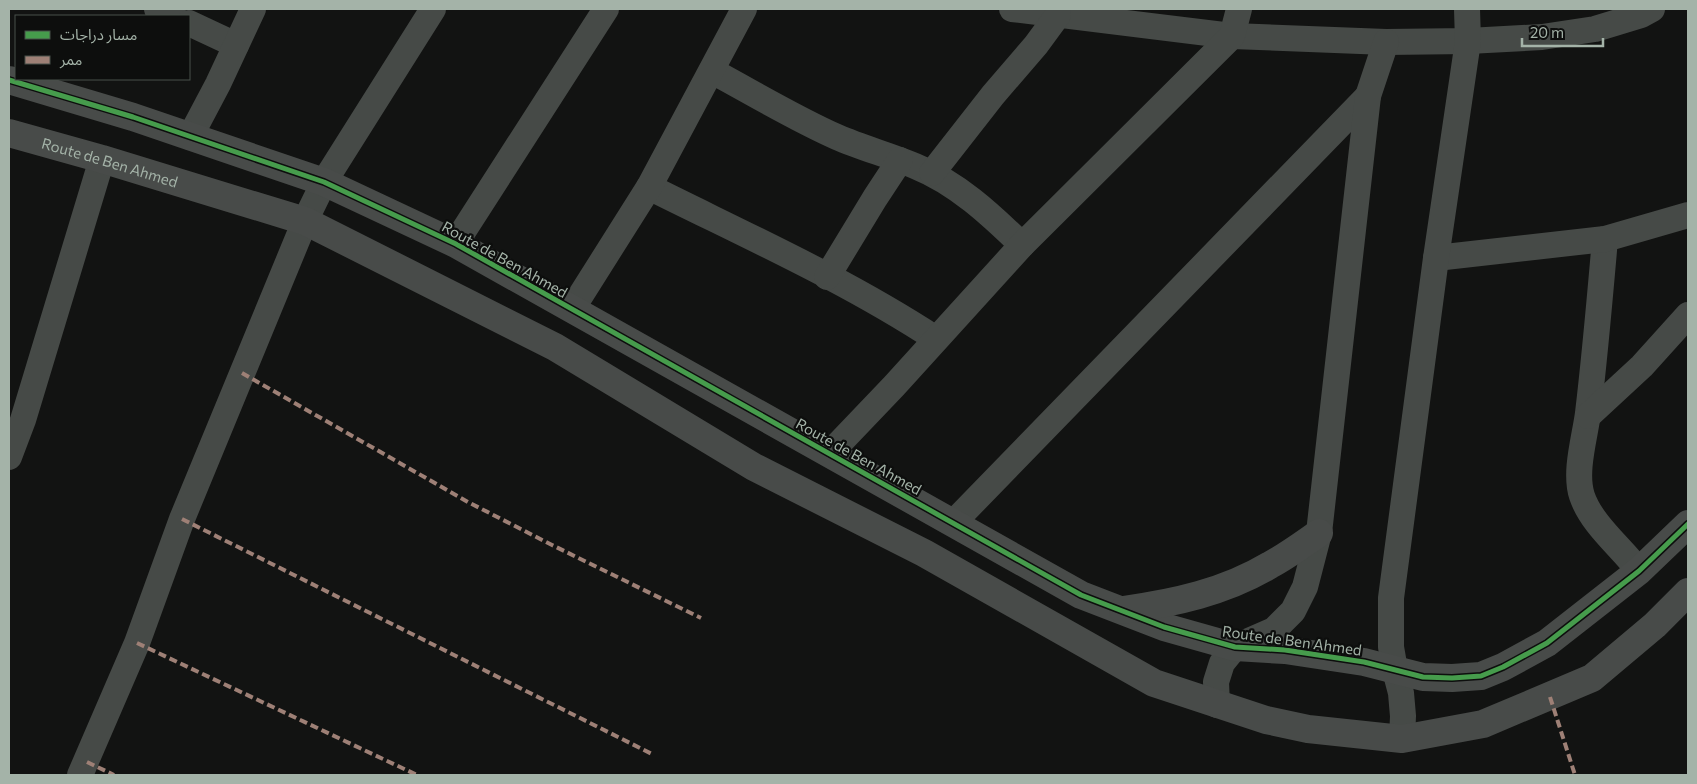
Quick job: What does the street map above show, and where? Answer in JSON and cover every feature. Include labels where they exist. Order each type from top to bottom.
[{"type":"street","points":[[157,9],[172,15]]},
{"type":"street","points":[[190,136],[253,9]]},
{"type":"street","points":[[80,775],[137,644],[182,519],[305,221],[324,182],[433,9]]},
{"type":"street","points":[[455,244],[606,9]]},
{"type":"street","points":[[572,309],[649,187],[744,9]]},
{"type":"street","points":[[1020,9],[1232,36],[1386,42],[1468,41],[1542,37],[1595,28],[1641,15],[1652,9]]},
{"type":"street","points":[[830,454],[1022,245],[1232,36],[1239,9]]},
{"type":"street","points":[[1402,739],[1401,693],[1391,646],[1390,598],[1436,258],[1468,41],[1467,9]]},
{"type":"street","points":[[932,174],[993,95],[1041,39],[1058,15]]},
{"type":"street","points":[[190,23],[236,45]]},
{"type":"street","points":[[1217,705],[1216,682],[1222,663],[1235,647],[1274,630],[1293,611],[1305,587],[1319,533],[1368,96],[1386,42]]},
{"type":"street","points":[[712,71],[835,136],[932,174],[962,192],[1022,245]]},
{"type":"street","name":"Route de Ben Ahmed","points":[[9,80],[190,136],[324,182],[455,244],[1081,595],[1164,627],[1235,647],[1285,650],[1364,662],[1423,676],[1452,678],[1481,676],[1504,667],[1547,643],[1639,571],[1688,524]]},
{"type":"street","points":[[953,523],[1368,96]]},
{"type":"street","name":"Route de Ben Ahmed","points":[[9,133],[102,159],[305,221],[555,347],[754,467],[924,553],[1154,683],[1266,720],[1308,728],[1402,739],[1483,724],[1592,678],[1655,624],[1688,592]]},
{"type":"street","points":[[9,457],[23,420],[102,159]]},
{"type":"street","points":[[827,276],[900,160]]},
{"type":"street","points":[[649,187],[827,276],[913,324],[936,340]]},
{"type":"street","points":[[1436,258],[1605,240],[1688,215]]},
{"type":"street","points":[[1605,240],[1588,416],[1581,447],[1581,494],[1588,509],[1600,525],[1639,571]]},
{"type":"street","points":[[1588,416],[1642,366],[1688,314]]},
{"type":"street","points":[[1121,611],[1177,601],[1215,590],[1269,566],[1319,533]]},
{"type":"marked path","points":[[242,373],[468,502],[701,618]]},
{"type":"marked path","points":[[182,519],[652,754]]},
{"type":"marked path","points":[[137,643],[417,775]]},
{"type":"marked path","points":[[1550,697],[1575,775]]},
{"type":"marked path","points":[[87,762],[114,775]]},
{"type":"cycle path","points":[[9,80],[133,117],[324,182],[456,244],[1081,595],[1164,627],[1235,647],[1285,650],[1364,662],[1423,677],[1481,676],[1503,667],[1547,643],[1639,571],[1688,524]]}]
